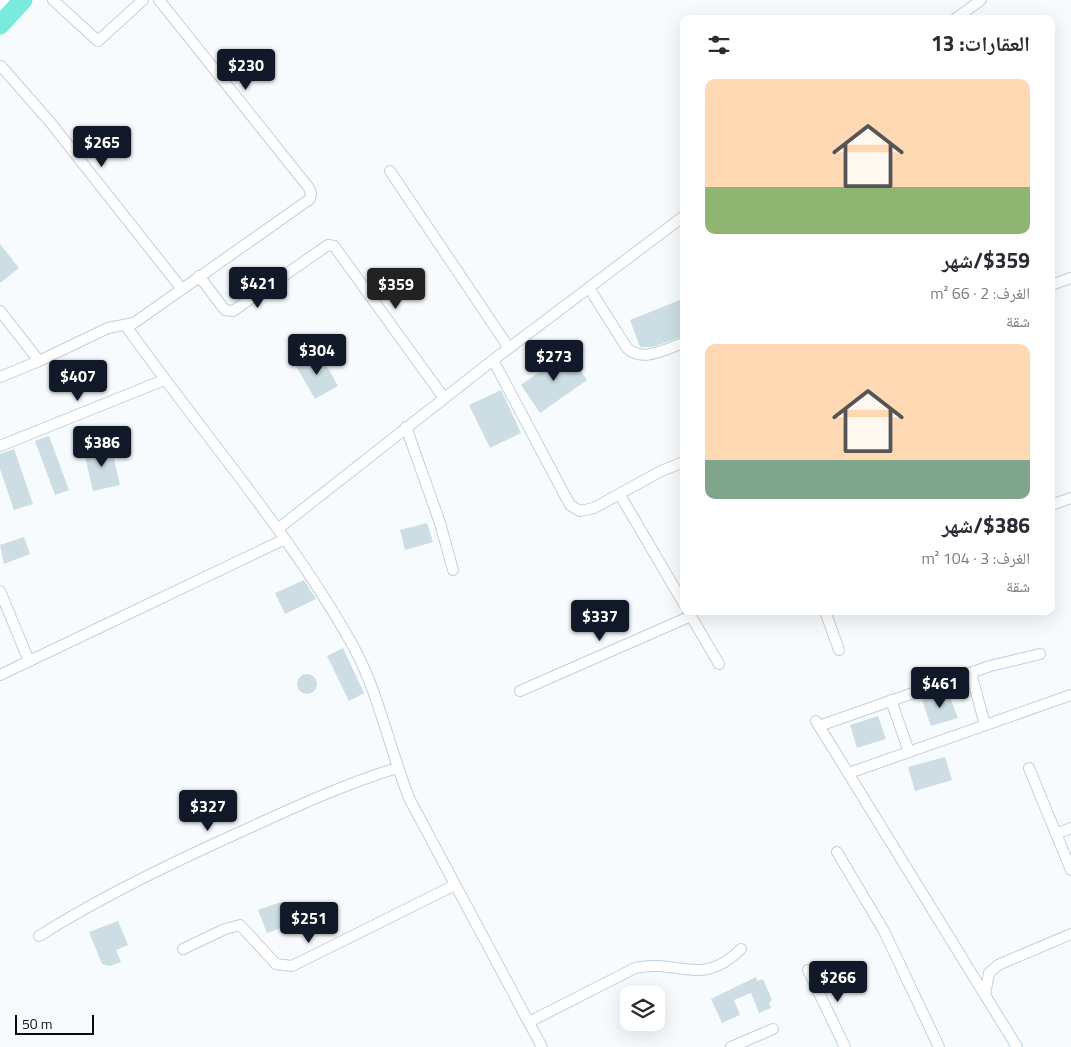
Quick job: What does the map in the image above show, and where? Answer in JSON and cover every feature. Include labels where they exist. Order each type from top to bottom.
[{"type":"street","points":[[53,0],[98,41],[143,0]]},
{"type":"street","points":[[0,377],[39,361],[108,328],[134,323],[181,288],[304,204],[311,194],[309,188],[159,0]]},
{"type":"street","points":[[960,15],[981,0]]},
{"type":"street","points":[[1,66],[50,122],[181,288]]},
{"type":"street","points":[[390,171],[509,348]]},
{"type":"street","points":[[278,528],[493,360],[680,219]]},
{"type":"street","points":[[199,276],[225,310],[233,311],[328,245],[334,246],[444,398]]},
{"type":"street","points":[[1055,284],[1071,278]]},
{"type":"street","points":[[588,288],[627,348],[633,354],[639,356],[649,354],[680,344]]},
{"type":"street","points":[[0,311],[39,361]]},
{"type":"street","points":[[126,326],[164,380],[278,528],[358,656],[410,800],[542,1047]]},
{"type":"street","points":[[493,360],[570,505],[580,511],[586,512],[661,470],[680,463]]},
{"type":"street","points":[[0,446],[164,380]]},
{"type":"street","points":[[406,427],[440,523],[453,570]]},
{"type":"street","points":[[620,494],[680,597]]},
{"type":"street","points":[[1055,504],[1071,498]]},
{"type":"street","points":[[0,675],[285,539]]},
{"type":"street","points":[[0,590],[29,661]]},
{"type":"street","points":[[520,691],[688,615]]},
{"type":"street","points":[[691,615],[719,664]]},
{"type":"street","points":[[826,615],[839,650]]},
{"type":"street","points":[[1017,1047],[818,724],[970,673],[1040,654]]},
{"type":"street","points":[[970,673],[985,725]]},
{"type":"street","points":[[849,773],[1071,695]]},
{"type":"street","points":[[892,700],[909,752]]},
{"type":"street","points":[[39,936],[109,894],[163,867],[334,790],[397,768]]},
{"type":"street","points":[[1028,768],[1071,870]]},
{"type":"street","points":[[1056,834],[1071,828]]},
{"type":"street","points":[[837,852],[884,931],[939,1047]]},
{"type":"street","points":[[183,949],[225,929],[240,925],[276,964],[292,966],[455,885]]},
{"type":"street","points":[[985,994],[989,973],[998,965],[1071,934]]},
{"type":"street","points":[[529,1022],[635,968],[646,966],[692,972],[707,971],[731,959],[741,949]]},
{"type":"street","points":[[808,970],[845,1047]]},
{"type":"street","points":[[732,1047],[746,1044],[773,1029]]},
{"type":"building","points":[[0,244],[19,268],[0,283]]},
{"type":"building","points":[[680,300],[680,337],[653,347],[640,347],[630,320]]},
{"type":"building","points":[[319,352],[338,386],[315,399],[296,366]]},
{"type":"building","points":[[568,352],[587,380],[540,413],[521,385]]},
{"type":"building","points":[[501,390],[521,433],[490,448],[469,405]]},
{"type":"building","points":[[49,436],[69,490],[55,495],[35,441]]},
{"type":"building","points":[[111,446],[120,485],[93,491],[84,452]]},
{"type":"building","points":[[14,449],[33,504],[14,510],[0,469],[0,454]]},
{"type":"building","points":[[427,523],[433,542],[405,550],[400,530]]},
{"type":"building","points":[[24,537],[30,554],[4,564],[0,545]]},
{"type":"building","points":[[304,580],[316,599],[285,614],[275,593]]},
{"type":"building","points":[[343,648],[364,693],[349,701],[327,656]]},
{"type":"building","points":[[307,674],[314,677],[317,684],[314,691],[307,694],[300,691],[297,684],[300,677]]},
{"type":"building","points":[[948,692],[958,718],[931,726],[922,700]]},
{"type":"building","points":[[878,716],[886,739],[857,748],[850,725]]},
{"type":"building","points":[[945,757],[952,780],[915,791],[908,767]]},
{"type":"building","points":[[281,902],[290,925],[267,933],[258,910]]},
{"type":"building","points":[[118,921],[128,945],[116,950],[121,962],[110,966],[102,964],[89,932]]},
{"type":"building","points":[[756,977],[757,981],[763,979],[772,1000],[769,1003],[771,1008],[759,1013],[751,993],[734,1000],[740,1015],[722,1023],[711,999]]},
{"type":"waterway","points":[[0,25],[23,0]]}]
